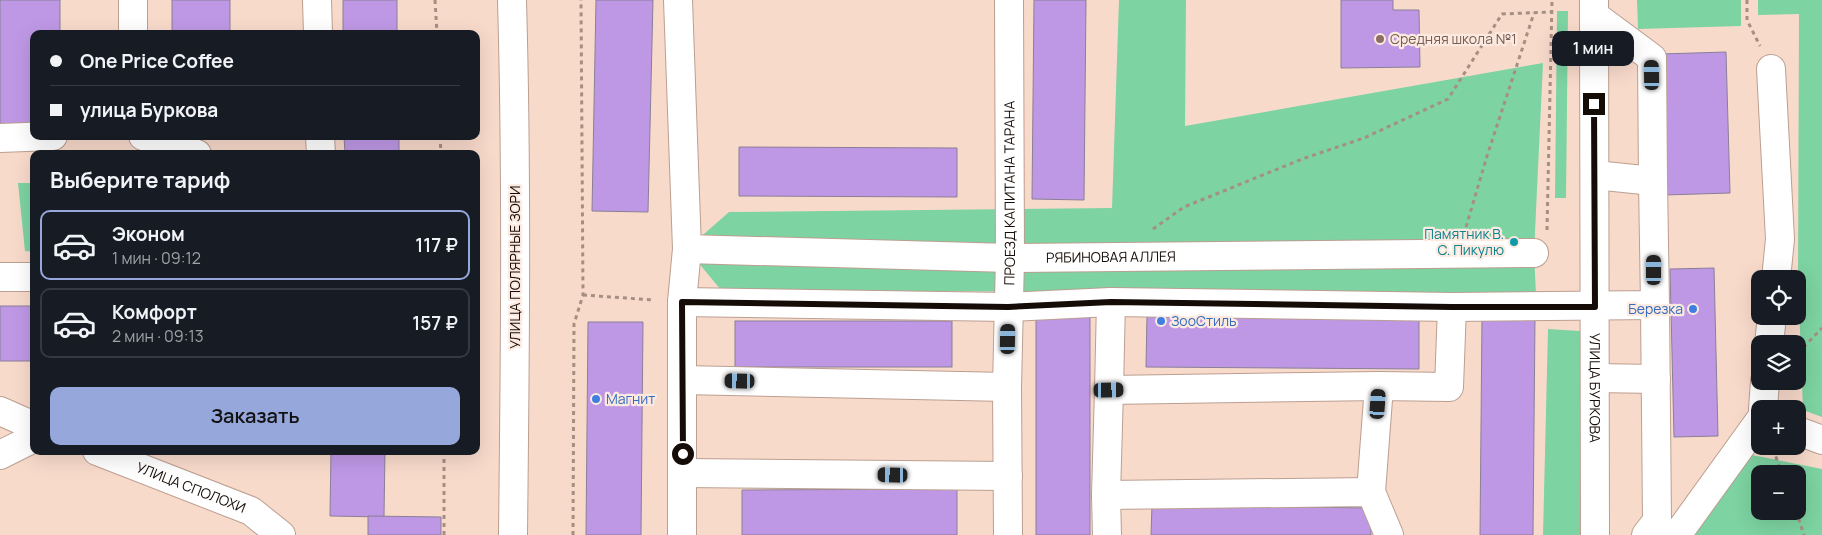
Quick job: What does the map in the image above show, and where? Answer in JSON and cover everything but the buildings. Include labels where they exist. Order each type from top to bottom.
[{"type":"street","points":[[133,0],[133,30]]},
{"type":"street","points":[[317,0],[318,30]]},
{"type":"street","name":"УЛИЦА ПОЛЯРНЫЕ ЗОРИ","points":[[512,0],[516,256],[513,535]]},
{"type":"street","points":[[678,0],[687,249],[682,302],[682,535]]},
{"type":"street","name":"ПРОЕЗД КАПИТАНА ТАРАНА","points":[[1008,535],[1009,0]]},
{"type":"street","points":[[1594,8],[1652,58],[1657,521],[1646,535]]},
{"type":"street","name":"УЛИЦА БУРКОВА","points":[[1594,8],[1595,535]]},
{"type":"street","points":[[1771,69],[1780,239],[1777,270]]},
{"type":"street","points":[[0,138],[30,137]]},
{"type":"street","points":[[155,140],[185,150]]},
{"type":"street","points":[[1595,176],[1654,181]]},
{"type":"street","name":"РЯБИНОВАЯ АЛЛЕЯ","points":[[687,249],[1010,258],[1534,254]]},
{"type":"street","points":[[0,277],[30,277]]},
{"type":"street","points":[[682,302],[1008,307],[1111,302],[1452,307],[1655,305]]},
{"type":"street","points":[[1107,535],[1106,495],[1111,302]]},
{"type":"street","points":[[1109,390],[1379,386],[1449,387],[1452,307]]},
{"type":"street","points":[[1595,378],[1656,379]]},
{"type":"street","points":[[683,380],[1007,387]]},
{"type":"street","points":[[1379,386],[1371,492],[1389,535]]},
{"type":"street","points":[[0,412],[30,424]]},
{"type":"street","points":[[0,430],[30,431]]},
{"type":"street","points":[[1677,535],[1751,432]]},
{"type":"street","points":[[1806,434],[1822,440]]},
{"type":"street","points":[[0,455],[30,440]]},
{"type":"street","name":"УЛИЦА СПОЛОХИ","points":[[107,455],[251,511],[281,535]]},
{"type":"street","points":[[683,473],[1008,476]]},
{"type":"street","points":[[1106,495],[1371,492]]},
{"type":"path","points":[[436,0],[437,30]]},
{"type":"path","points":[[573,535],[574,324],[584,295],[581,0]]},
{"type":"path","points":[[1534,254],[1546,253],[1552,0]]},
{"type":"path","points":[[1747,0],[1747,20],[1771,69]]},
{"type":"path","points":[[1114,257],[1184,207],[1305,158],[1364,138],[1448,99],[1502,14],[1551,12]]},
{"type":"path","points":[[1458,254],[1487,156],[1534,13]]},
{"type":"path","points":[[584,295],[682,302]]},
{"type":"path","points":[[1806,345],[1822,328]]},
{"type":"path","points":[[444,455],[444,535]]},
{"type":"path","points":[[1799,520],[1804,535]]},
{"type":"green space","points":[[1119,0],[1186,0],[1185,126],[1543,63],[1534,253],[1536,294],[721,290],[687,249],[729,212],[1112,208]]},
{"type":"green space","points":[[1637,0],[1741,0],[1741,26],[1638,29]]},
{"type":"green space","points":[[1758,0],[1822,0],[1822,417],[1806,411],[1806,400],[1803,400],[1802,390],[1806,390],[1806,335],[1800,335],[1800,325],[1806,325],[1806,270],[1798,270],[1799,14],[1758,15]]},
{"type":"green space","points":[[1557,11],[1568,11],[1566,198],[1555,198]]},
{"type":"green space","points":[[18,183],[30,183],[30,252],[25,251]]},
{"type":"green space","points":[[1548,329],[1580,331],[1580,535],[1543,535]]},
{"type":"green space","points":[[1742,453],[1802,465],[1751,465],[1751,520],[1806,520],[1806,466],[1822,469],[1822,535],[1692,535]]},
{"type":"place","name":"Средняя школа №1","points":[[1380,39]]},
{"type":"place","name":"Памятник В. С. Пикулю","points":[[1514,242]]},
{"type":"place","name":"Березка","points":[[1693,309]]},
{"type":"place","name":"ЗооСтиль","points":[[1161,321]]},
{"type":"place","name":"Магнит","points":[[596,399]]},
{"type":"route","points":[[683,454],[682,302],[1008,307],[1111,302],[1595,307],[1594,104]]}]
